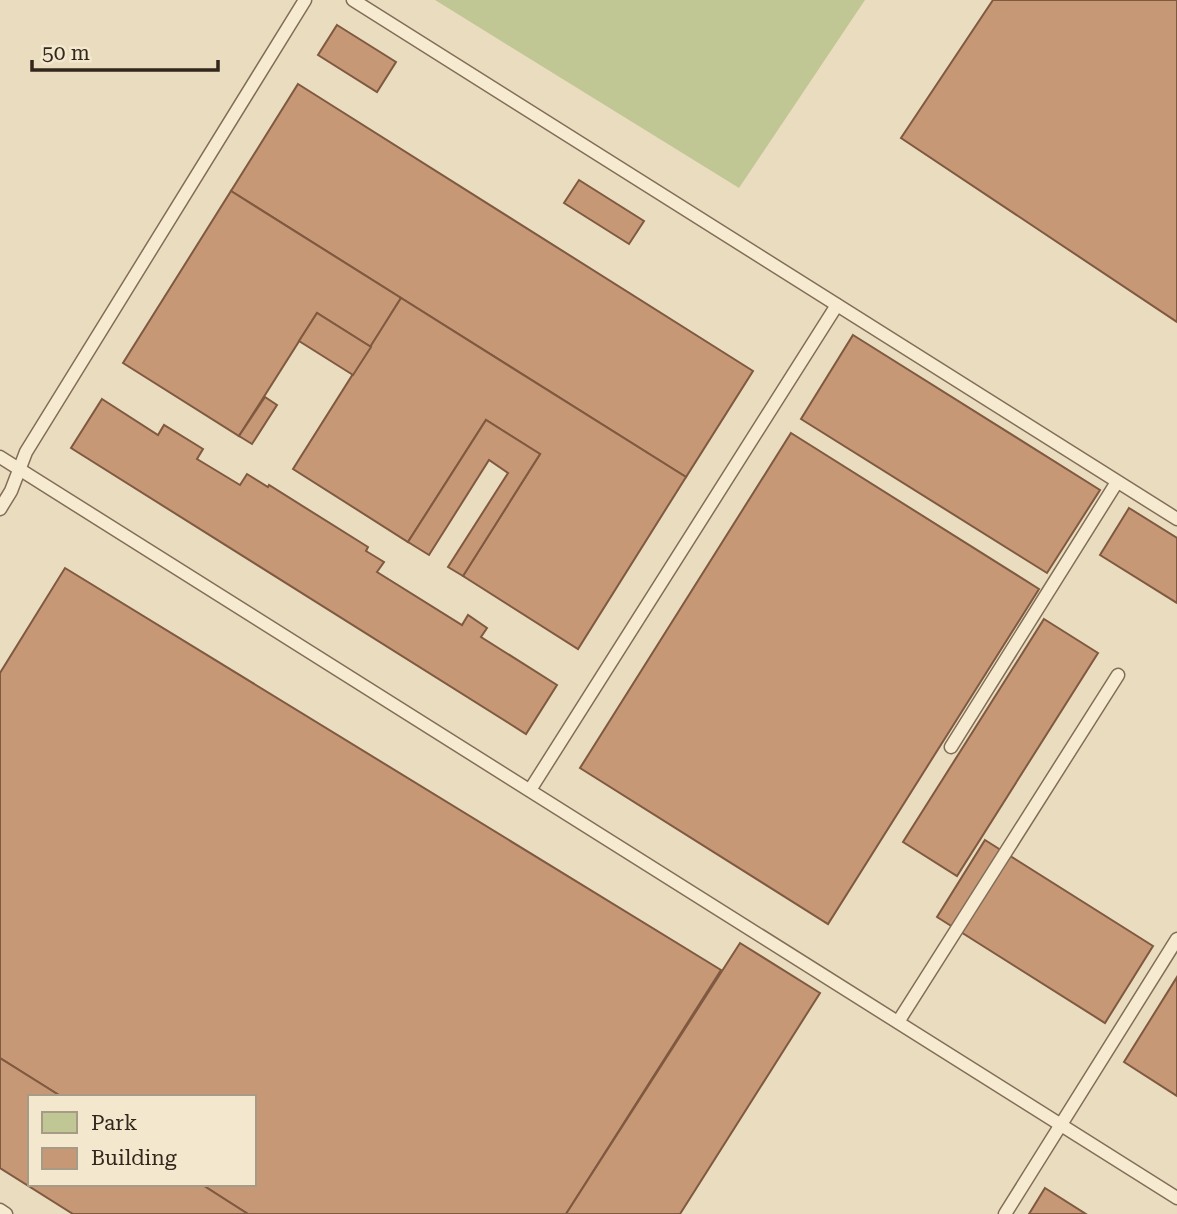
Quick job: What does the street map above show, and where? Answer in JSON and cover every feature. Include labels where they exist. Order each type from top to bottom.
[{"type":"lane","points":[[0,509],[11,491],[26,452],[305,0]]},
{"type":"lane","points":[[353,0],[1177,519]]},
{"type":"lane","points":[[530,790],[836,305]]},
{"type":"lane","points":[[0,457],[1177,1198]]},
{"type":"lane","points":[[951,747],[1117,482]]},
{"type":"lane","points":[[898,1022],[1118,675]]},
{"type":"lane","points":[[1005,1214],[1177,939]]},
{"type":"lane","points":[[0,1210],[6,1214]]},
{"type":"green space","points":[[435,0],[865,0],[739,188]]},
{"type":"building","points":[[993,0],[1177,0],[1177,322],[901,138]]},
{"type":"building","points":[[337,25],[396,62],[377,92],[318,55]]},
{"type":"building","points":[[298,84],[753,371],[686,477],[231,191]]},
{"type":"building","points":[[579,180],[644,221],[629,244],[564,203]]},
{"type":"building","points":[[231,191],[401,298],[371,347],[317,313],[239,436],[123,363]]},
{"type":"building","points":[[401,298],[686,477],[578,649],[463,576],[540,454],[486,420],[408,542],[293,469]]},
{"type":"building","points":[[317,313],[371,347],[353,375],[299,341]]},
{"type":"building","points":[[853,335],[1100,490],[1047,573],[801,419]]},
{"type":"building","points":[[265,397],[277,405],[252,444],[239,436]]},
{"type":"building","points":[[102,399],[158,435],[164,425],[203,449],[197,459],[240,485],[247,474],[268,487],[269,485],[368,547],[366,551],[384,562],[377,572],[462,625],[468,615],[487,628],[481,637],[557,685],[526,734],[71,448]]},
{"type":"building","points":[[486,420],[540,454],[463,576],[448,567],[508,473],[489,460],[429,555],[408,542]]},
{"type":"building","points":[[791,433],[1039,589],[828,924],[580,768]]},
{"type":"building","points":[[1129,508],[1177,538],[1177,603],[1100,555]]},
{"type":"building","points":[[65,568],[721,970],[566,1214],[248,1214],[204,1186],[256,1186],[256,1095],[59,1095],[0,1058],[0,673]]},
{"type":"building","points":[[1044,619],[1098,653],[957,876],[903,842]]},
{"type":"building","points":[[985,840],[1153,946],[1105,1023],[937,917]]},
{"type":"building","points":[[740,943],[820,993],[680,1214],[566,1214]]},
{"type":"building","points":[[1177,977],[1177,1096],[1124,1062]]},
{"type":"building","points":[[0,1058],[59,1095],[28,1095],[28,1186],[0,1168]]},
{"type":"building","points":[[29,1186],[204,1186],[248,1214],[73,1214]]},
{"type":"building","points":[[1045,1188],[1086,1214],[1029,1214]]}]
